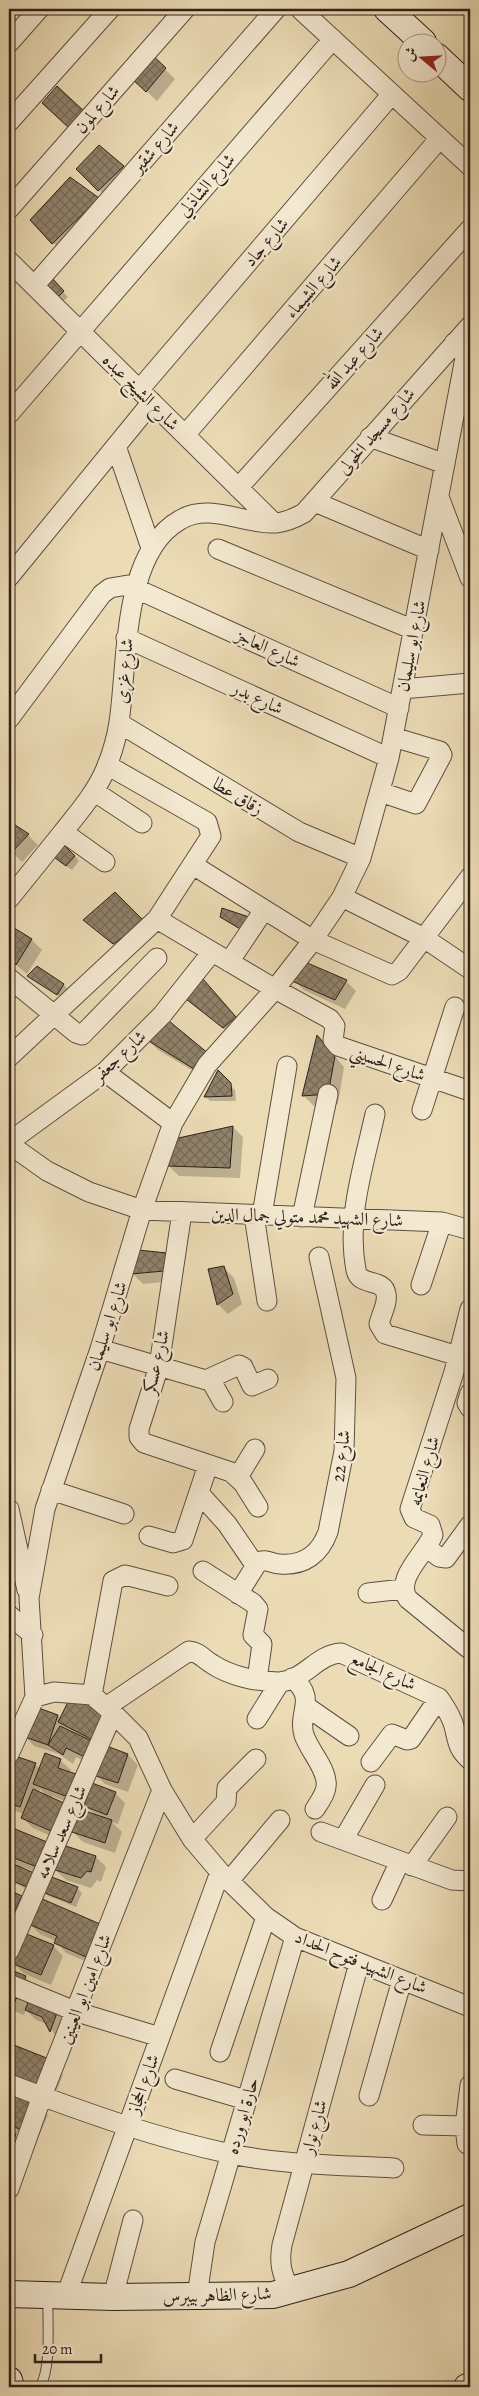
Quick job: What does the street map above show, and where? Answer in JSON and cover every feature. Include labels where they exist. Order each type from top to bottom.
[{"type":"main road","points":[[387,9],[412,32]]},
{"type":"main road","points":[[446,65],[470,88]]},
{"type":"main road","name":"شارع الظاهر بيبرس","points":[[9,2294],[113,2297],[273,2295],[349,2274],[470,2216]]},
{"type":"main road","points":[[9,2380],[11,2387]]},
{"type":"street","points":[[9,43],[39,9]]},
{"type":"street","points":[[9,122],[110,9]]},
{"type":"street","name":"شارع لمون","points":[[9,210],[185,9]]},
{"type":"street","name":"شارع شقير","points":[[34,286],[276,9]]},
{"type":"street","points":[[300,9],[470,166]]},
{"type":"street","name":"شارع الشاذلي","points":[[9,414],[79,330],[333,39]]},
{"type":"street","name":"شارع جاد","points":[[9,577],[116,446],[145,396],[392,94]]},
{"type":"street","name":"شارع الشيماء","points":[[185,435],[440,138]]},
{"type":"street","name":"شارع عبد الله","points":[[238,488],[470,229]]},
{"type":"street","name":"شارع الشيخ عبده","points":[[9,261],[274,523]]},
{"type":"street","name":"شارع مسجد الخولى","points":[[274,523],[290,521],[304,513],[315,502],[370,437],[470,326]]},
{"type":"street","name":"شارع ابو سليمان","points":[[9,1754],[35,1697],[33,1635],[29,1598],[45,1509],[100,1349],[142,1210],[173,1123],[207,1065],[275,989],[312,940],[342,897],[361,858],[394,737],[465,358],[462,349],[454,344]]},
{"type":"street","points":[[370,437],[445,464]]},
{"type":"street","points":[[116,446],[151,548]]},
{"type":"street","points":[[439,497],[468,565]]},
{"type":"street","points":[[315,502],[429,550]]},
{"type":"street","name":"شارع غزى","points":[[9,899],[95,792],[107,765],[119,723],[126,638],[137,588],[151,548],[163,532],[180,519],[200,512],[274,523]]},
{"type":"street","points":[[218,549],[414,630]]},
{"type":"street","points":[[9,719],[102,594],[119,585],[137,588]]},
{"type":"street","name":"شارع العاجز","points":[[137,588],[399,708]]},
{"type":"street","name":"شارع بدر","points":[[126,638],[389,758]]},
{"type":"street","points":[[402,689],[470,682]]},
{"type":"street","name":"زقاق عطا","points":[[119,723],[300,832],[361,858]]},
{"type":"street","points":[[380,792],[416,804],[442,755],[440,751],[394,737]]},
{"type":"street","points":[[9,1057],[157,919],[211,836],[207,822],[107,765]]},
{"type":"street","points":[[95,792],[142,823]]},
{"type":"street","points":[[63,832],[105,862]]},
{"type":"street","points":[[193,864],[312,940],[392,975],[399,971],[470,877]]},
{"type":"street","points":[[342,897],[424,938],[470,969]]},
{"type":"street","points":[[229,962],[264,910]]},
{"type":"street","points":[[157,919],[275,989]]},
{"type":"street","name":"شارع جعفر","points":[[9,1143],[105,1072],[162,1015],[212,952]]},
{"type":"street","points":[[9,978],[76,1033],[84,1034],[157,958]]},
{"type":"street","name":"شارع الحسيني","points":[[275,989],[330,1018],[335,1026],[333,1040],[338,1046],[470,1091]]},
{"type":"street","points":[[422,1110],[455,1007]]},
{"type":"street","points":[[267,1301],[258,1215],[287,1066]]},
{"type":"street","points":[[105,1072],[173,1123]]},
{"type":"street","points":[[302,1216],[328,1094]]},
{"type":"street","points":[[375,1114],[352,1218],[358,1275],[364,1281],[380,1285],[385,1291],[386,1299],[379,1324],[385,1334],[461,1368]]},
{"type":"street","name":"شارع الشهيد محمد متولي جمال الدين","points":[[9,1143],[47,1171],[80,1188],[142,1210],[442,1222],[470,1230]]},
{"type":"street","name":"شارع عسكر","points":[[182,1212],[159,1366],[139,1429],[139,1437],[144,1443],[238,1477]]},
{"type":"street","points":[[420,1286],[442,1222]]},
{"type":"street","name":"شارع 22","points":[[255,1565],[264,1560],[279,1564],[294,1564],[306,1561],[316,1554],[324,1544],[328,1532],[344,1451],[346,1378],[319,1257]]},
{"type":"street","name":"شارع النعايمه","points":[[403,1589],[406,1579],[433,1535],[432,1528],[414,1518],[410,1509],[461,1368],[470,1309]]},
{"type":"street","points":[[100,1349],[210,1380],[240,1365],[243,1367],[249,1384],[252,1386],[268,1379]]},
{"type":"street","points":[[210,1380],[223,1402]]},
{"type":"street","points":[[470,1393],[467,1402],[470,1408]]},
{"type":"street","points":[[255,1449],[238,1477],[258,1507]]},
{"type":"street","points":[[149,1536],[173,1543],[183,1540],[208,1465]]},
{"type":"street","points":[[51,1490],[124,1514]]},
{"type":"street","points":[[199,1493],[227,1524],[255,1565],[238,1594]]},
{"type":"street","points":[[9,1509],[29,1598]]},
{"type":"street","points":[[426,1547],[440,1558],[446,1558],[470,1525]]},
{"type":"street","points":[[203,1571],[253,1603],[258,1609],[253,1635],[262,1644],[257,1680]]},
{"type":"street","name":"شارع سعد سلامه","points":[[9,1951],[104,1705],[113,1581],[124,1575],[168,1586]]},
{"type":"street","points":[[368,1593],[403,1589],[408,1599],[468,1648]]},
{"type":"street","points":[[9,1615],[33,1635]]},
{"type":"street","points":[[35,1697],[54,1692],[104,1705],[189,1651],[198,1653],[210,1663],[233,1674],[257,1680],[286,1680],[303,1690],[307,1707],[302,1720],[303,1734],[327,1782],[324,1793],[315,1809]]},
{"type":"street","name":"شارع الجامع","points":[[286,1680],[303,1673],[325,1656],[341,1653],[439,1698]]},
{"type":"street","points":[[257,1719],[286,1680]]},
{"type":"street","points":[[371,1762],[392,1734],[406,1740],[411,1739],[439,1698],[448,1711],[454,1726],[456,1741],[470,1760]]},
{"type":"street","name":"شارع الشهيد فتوح الحداد","points":[[104,1705],[138,1738],[162,1790],[192,1840],[224,1876],[266,1917],[295,1937],[470,2007]]},
{"type":"street","points":[[307,1707],[349,1736]]},
{"type":"street","points":[[192,1840],[226,1802],[227,1788],[256,1758]]},
{"type":"street","points":[[343,1840],[375,1785]]},
{"type":"street","name":"شارع امين ابو العينين","points":[[9,2189],[42,2096],[77,2012],[162,1790]]},
{"type":"street","points":[[382,1900],[406,1863],[447,1817]]},
{"type":"street","points":[[224,1876],[280,1820]]},
{"type":"street","points":[[321,1832],[452,1880],[469,1883]]},
{"type":"street","name":"شارع الحجاز","points":[[57,2296],[128,2126],[160,2038],[224,1876]]},
{"type":"street","points":[[220,2052],[266,1917]]},
{"type":"street","name":"حارة ابو ورده","points":[[197,2296],[205,2242],[295,1937]]},
{"type":"street","name":"شارع نوار","points":[[291,2290],[284,2280],[280,2257],[359,1962]]},
{"type":"street","points":[[369,2096],[402,1980]]},
{"type":"street","points":[[9,1984],[77,2012],[160,2038]]},
{"type":"street","points":[[175,2079],[246,2100]]},
{"type":"street","points":[[9,2084],[128,2126],[231,2154],[304,2164],[394,2168]]},
{"type":"street","points":[[423,2125],[466,2135],[470,2085]]},
{"type":"street","points":[[113,2297],[133,2220]]},
{"type":"lane","points":[[40,2387],[43,2382],[57,2296]]},
{"type":"building","points":[[148,51],[166,68],[146,92],[130,77]]},
{"type":"building","points":[[57,86],[86,113],[69,128],[42,103]]},
{"type":"building","points":[[99,145],[124,166],[98,191],[76,169]]},
{"type":"building","points":[[70,177],[99,198],[52,244],[30,220]]},
{"type":"building","points":[[50,276],[64,291],[55,300],[40,286]]},
{"type":"building","points":[[9,821],[29,834],[11,853],[9,851]]},
{"type":"building","points":[[62,843],[75,856],[66,866],[54,857]]},
{"type":"building","points":[[115,892],[145,922],[113,944],[83,920]]},
{"type":"building","points":[[222,908],[249,917],[242,930],[220,917]]},
{"type":"building","points":[[11,926],[32,939],[16,965],[9,959],[9,929]]},
{"type":"building","points":[[305,962],[347,980],[335,1000],[292,981]]},
{"type":"building","points":[[37,966],[64,984],[57,995],[27,976]]},
{"type":"building","points":[[203,979],[236,1017],[223,1028],[186,999]]},
{"type":"building","points":[[169,1021],[209,1054],[194,1069],[147,1040]]},
{"type":"building","points":[[317,1035],[335,1056],[328,1094],[302,1096]]},
{"type":"building","points":[[218,1070],[231,1083],[232,1096],[204,1097]]},
{"type":"building","points":[[233,1126],[230,1168],[168,1166],[174,1139]]},
{"type":"building","points":[[138,1250],[167,1253],[164,1271],[131,1274]]},
{"type":"building","points":[[224,1266],[233,1294],[217,1305],[208,1269]]},
{"type":"building","points":[[73,1692],[108,1710],[93,1740],[58,1722]]},
{"type":"building","points":[[33,1706],[58,1715],[48,1745],[22,1736]]},
{"type":"building","points":[[60,1726],[96,1743],[89,1759],[66,1748],[63,1755],[48,1745]]},
{"type":"building","points":[[104,1745],[128,1754],[118,1783],[93,1775]]},
{"type":"building","points":[[45,1753],[61,1759],[58,1768],[76,1774],[68,1797],[33,1784]]},
{"type":"building","points":[[12,1755],[36,1763],[20,1807],[9,1803],[9,1763]]},
{"type":"building","points":[[92,1783],[116,1792],[107,1815],[84,1806]]},
{"type":"building","points":[[33,1789],[66,1804],[51,1831],[21,1818]]},
{"type":"building","points":[[79,1809],[112,1820],[105,1843],[72,1832]]},
{"type":"building","points":[[15,1829],[47,1842],[37,1867],[9,1856],[9,1845]]},
{"type":"building","points":[[63,1845],[96,1856],[91,1872],[87,1871],[81,1878],[55,1870]]},
{"type":"building","points":[[9,1862],[34,1873],[27,1887],[9,1879]]},
{"type":"building","points":[[49,1876],[78,1887],[71,1903],[42,1892]]},
{"type":"building","points":[[9,1890],[22,1896],[9,1923]]},
{"type":"building","points":[[40,1898],[100,1924],[86,1957],[54,1943],[57,1936],[28,1924]]},
{"type":"building","points":[[24,1933],[54,1945],[41,1975],[11,1963]]},
{"type":"building","points":[[9,1969],[26,1976],[13,2006],[9,2004]]},
{"type":"building","points":[[34,1988],[62,1999],[50,2032],[42,2017],[25,2010]]},
{"type":"building","points":[[9,2043],[49,2059],[38,2088],[9,2076]]},
{"type":"building","points":[[9,2089],[34,2099],[21,2130],[9,2124]]},
{"type":"building","points":[[9,2132],[16,2134],[9,2151]]}]
